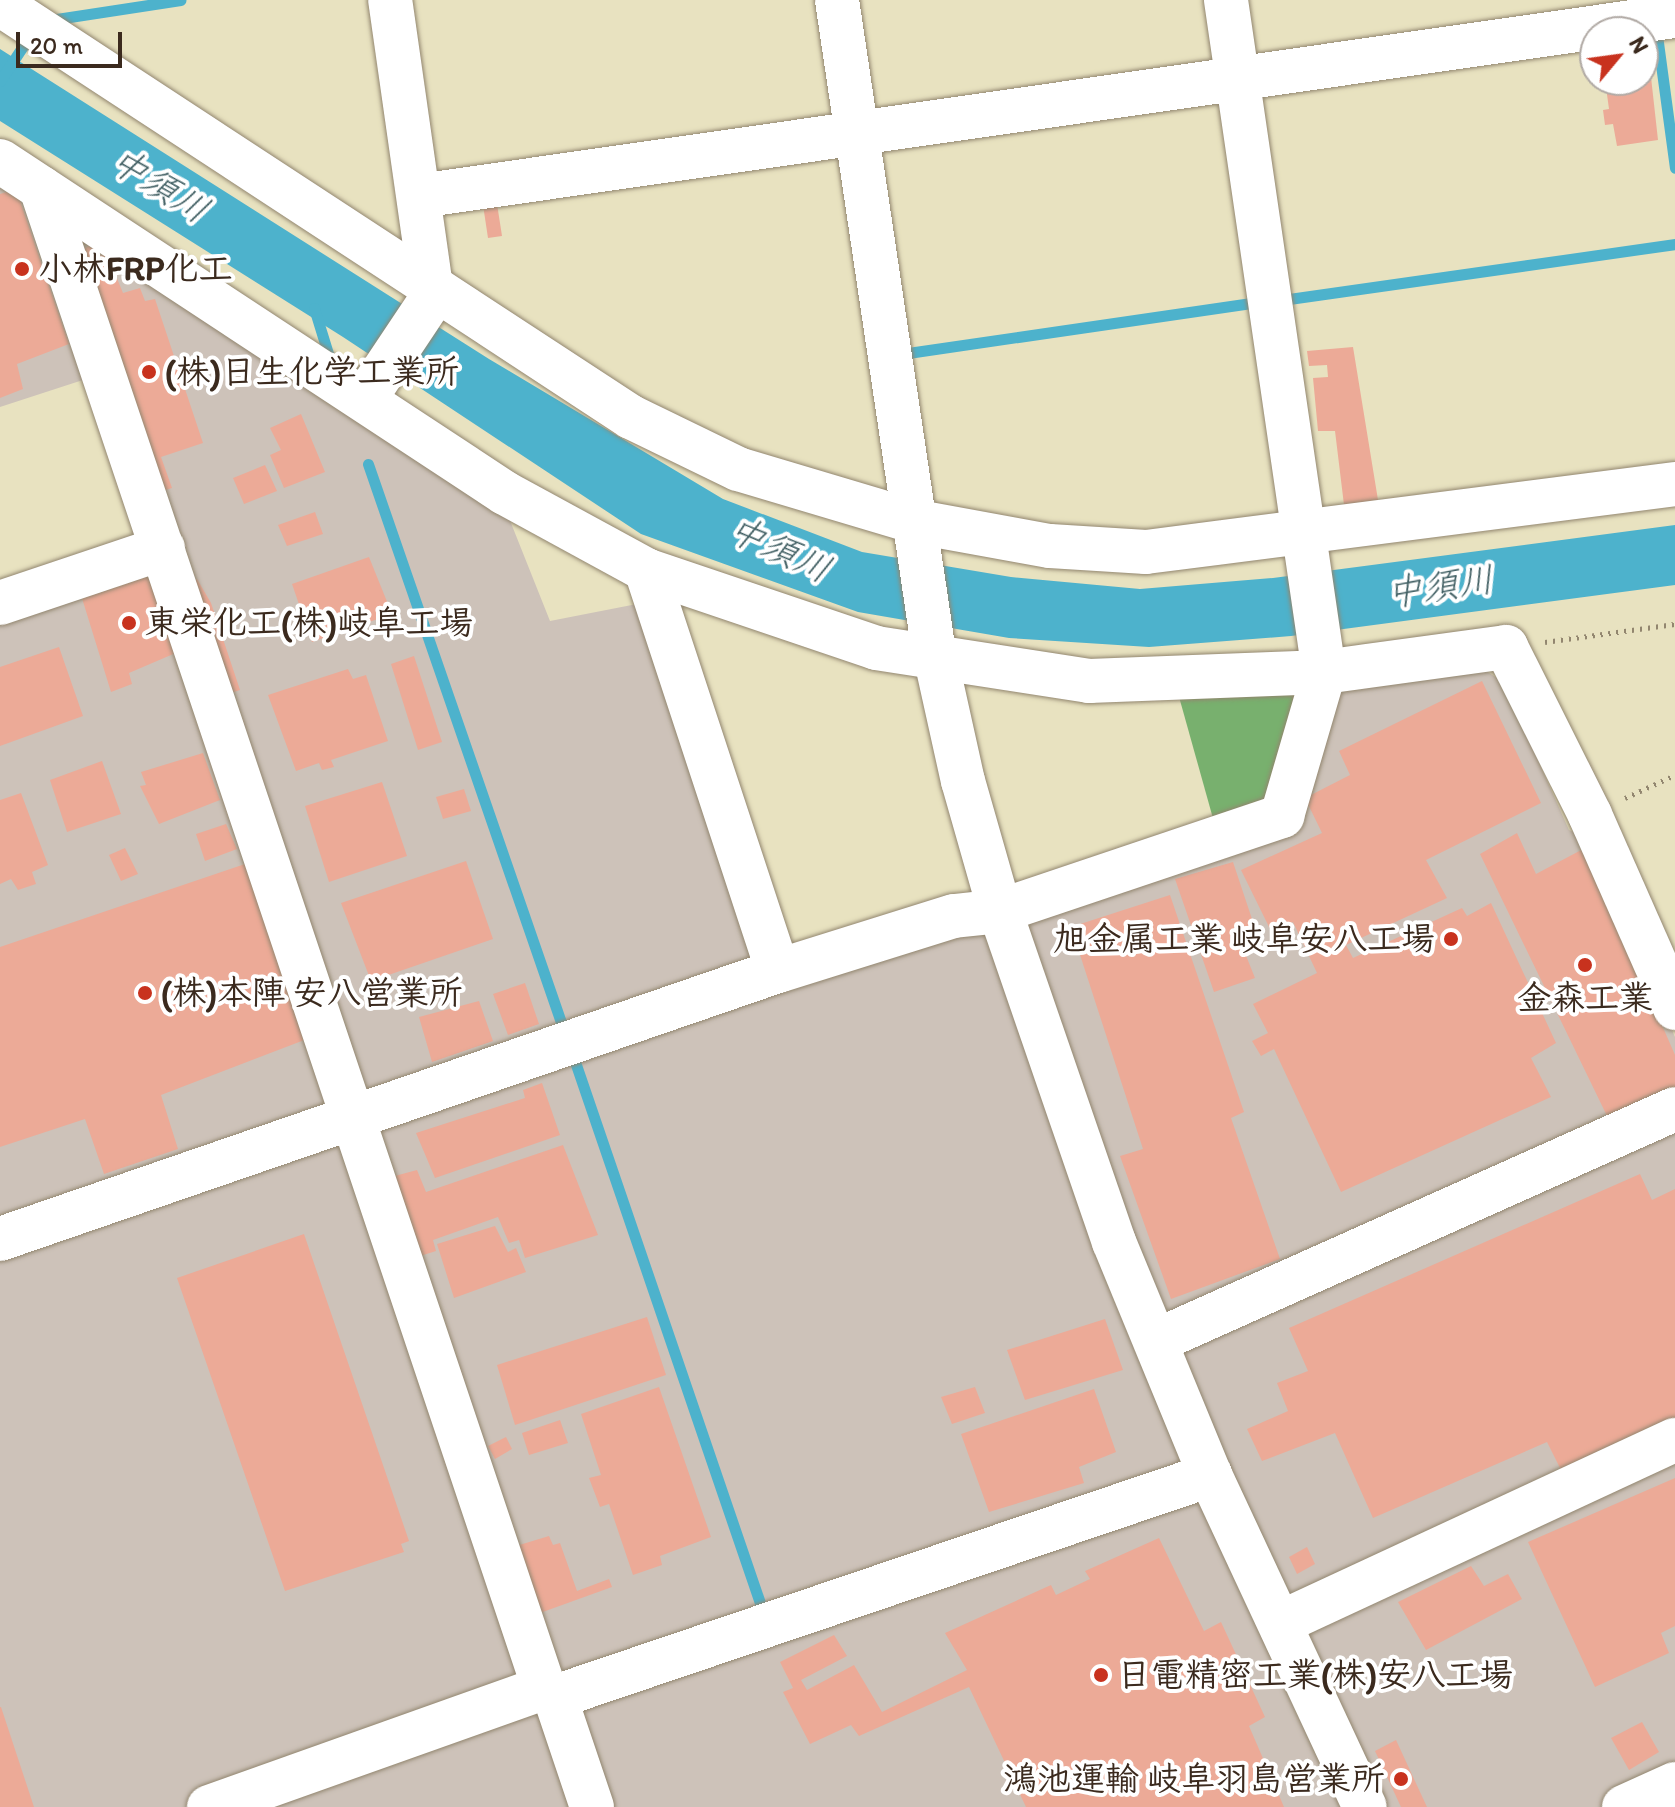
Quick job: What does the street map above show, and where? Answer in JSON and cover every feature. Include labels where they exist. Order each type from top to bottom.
[{"type":"street","points":[[372,388],[431,294],[390,0]]},
{"type":"street","points":[[837,0],[934,654],[1000,911],[1114,1242],[1210,1475],[1365,1807]]},
{"type":"street","points":[[0,1239],[778,971],[954,916],[1000,911],[1282,816],[1323,664],[1226,0]]},
{"type":"street","points":[[0,4],[431,294],[631,417],[738,469],[913,527],[1050,546],[1146,552],[1306,544],[1675,484]]},
{"type":"street","points":[[419,196],[1675,16]]},
{"type":"street","points":[[0,161],[505,493],[646,570],[876,648],[934,654],[1089,681],[1506,647],[1590,815],[1675,1008]]},
{"type":"street","points":[[41,188],[351,1119],[592,1807]]},
{"type":"street","points":[[0,603],[163,548]]},
{"type":"street","points":[[646,570],[778,971]]},
{"type":"street","points":[[1156,1341],[1675,1109]]},
{"type":"street","points":[[1280,1623],[1675,1440]]},
{"type":"street","points":[[209,1807],[1210,1475]]},
{"type":"street","points":[[1624,1807],[1675,1784]]},
{"type":"path","points":[[1506,647],[1675,624]]},
{"type":"path","points":[[1590,815],[1675,775]]},
{"type":"shaded area","points":[[0,173],[501,498],[550,621],[642,603],[768,990],[1291,832],[1329,703],[1345,688],[1480,667],[1503,682],[1569,830],[1589,839],[1675,1037],[1675,1807],[0,1807],[0,590],[145,542],[89,378],[0,407]]},
{"type":"green space","points":[[1307,682],[1274,803],[1214,822],[1176,686]]},
{"type":"water","name":"中須川","points":[[0,49],[489,359],[723,499],[862,552],[1011,577],[1140,589],[1273,578],[1675,525],[1675,585],[1291,636],[1149,647],[1009,638],[858,612],[641,534],[343,337],[0,121]]},
{"type":"building","points":[[1607,96],[1653,96],[1658,140],[1617,146],[1613,124],[1605,125],[1603,110],[1609,109]]},
{"type":"building","name":"小林FRP化工","points":[[16,189],[69,344],[17,364],[23,389],[0,398],[0,194]]},
{"type":"building","points":[[497,204],[502,236],[488,238],[483,205]]},
{"type":"building","name":"(株)日生化学工業所","points":[[93,244],[99,256],[107,254],[123,293],[140,288],[145,301],[155,299],[203,443],[161,457],[172,488],[159,492],[75,253]]},
{"type":"building","points":[[1353,347],[1378,500],[1344,505],[1335,431],[1318,431],[1313,378],[1328,377],[1327,365],[1309,366],[1307,351]]},
{"type":"building","name":"(株)日生化学工業所","points":[[301,414],[325,472],[284,488],[270,455],[281,450],[270,428]]},
{"type":"building","name":"(株)日生化学工業所","points":[[265,465],[277,491],[244,504],[233,478]]},
{"type":"building","points":[[315,512],[323,534],[287,546],[278,525]]},
{"type":"building","points":[[369,557],[392,614],[312,642],[292,584]]},
{"type":"building","name":"東栄化工(株)岐阜工場","points":[[150,570],[178,652],[129,673],[132,684],[111,692],[81,595]]},
{"type":"building","points":[[197,579],[211,603],[240,690],[228,694],[189,584]]},
{"type":"building","name":"東栄化工(株)岐阜工場","points":[[59,647],[83,716],[0,746],[0,667]]},
{"type":"building","points":[[414,656],[442,742],[418,750],[391,664]]},
{"type":"building","points":[[348,669],[353,679],[366,675],[388,741],[331,760],[334,767],[322,770],[319,763],[296,771],[268,695]]},
{"type":"building","name":"旭金属工業 岐阜安八工場","points":[[1482,681],[1541,803],[1426,860],[1447,898],[1346,945],[1353,958],[1462,908],[1467,916],[1491,903],[1556,1043],[1531,1058],[1551,1097],[1341,1192],[1274,1049],[1261,1056],[1252,1041],[1268,1033],[1253,1004],[1317,973],[1293,922],[1272,933],[1241,870],[1322,833],[1305,798],[1350,775],[1339,751]]},
{"type":"building","points":[[203,753],[220,800],[159,824],[140,786],[146,785],[141,772]]},
{"type":"building","points":[[102,761],[121,814],[67,832],[50,780]]},
{"type":"building","points":[[382,782],[407,856],[329,882],[305,806]]},
{"type":"building","points":[[464,789],[471,811],[443,819],[436,797]]},
{"type":"building","points":[[21,793],[48,865],[32,872],[36,884],[18,890],[11,879],[0,884],[0,800]]},
{"type":"building","points":[[226,824],[237,849],[205,861],[196,834]]},
{"type":"building","name":"金森工業","points":[[1517,833],[1536,874],[1585,848],[1675,1055],[1675,1087],[1608,1118],[1480,854]]},
{"type":"building","points":[[125,848],[138,874],[121,881],[109,855]]},
{"type":"building","points":[[466,861],[493,939],[371,981],[341,903]]},
{"type":"building","name":"旭金属工業 岐阜安八工場","points":[[1233,862],[1260,943],[1243,948],[1255,978],[1214,992],[1175,879]]},
{"type":"building","name":"(株)本陣 安八営業所","points":[[245,864],[307,1039],[161,1095],[178,1149],[104,1174],[85,1119],[0,1147],[0,947]]},
{"type":"building","name":"旭金属工業 岐阜安八工場","points":[[1170,895],[1244,1112],[1231,1118],[1280,1259],[1171,1299],[1120,1156],[1143,1149],[1071,927]]},
{"type":"building","points":[[525,983],[539,1024],[508,1035],[493,994]]},
{"type":"building","points":[[479,1001],[493,1041],[432,1062],[419,1017]]},
{"type":"building","points":[[542,1083],[560,1135],[435,1178],[416,1133],[525,1098],[523,1090]]},
{"type":"building","points":[[563,1145],[598,1235],[525,1258],[519,1240],[509,1243],[498,1217],[433,1240],[436,1251],[417,1257],[391,1177],[417,1170],[426,1192]]},
{"type":"building","points":[[1640,1174],[1652,1200],[1675,1189],[1675,1418],[1561,1470],[1547,1442],[1373,1518],[1335,1433],[1262,1461],[1247,1429],[1288,1411],[1277,1383],[1308,1371],[1289,1328]]},
{"type":"building","points":[[495,1226],[508,1252],[516,1248],[526,1272],[454,1298],[437,1244]]},
{"type":"building","points":[[304,1234],[409,1541],[401,1544],[404,1552],[285,1591],[177,1278]]},
{"type":"building","points":[[647,1317],[666,1375],[515,1425],[497,1365]]},
{"type":"building","points":[[1105,1319],[1123,1370],[1025,1400],[1007,1350]]},
{"type":"building","points":[[659,1387],[711,1537],[660,1556],[662,1565],[633,1575],[609,1504],[600,1507],[589,1478],[601,1475],[581,1414]]},
{"type":"building","points":[[975,1387],[985,1413],[952,1424],[941,1397]]},
{"type":"building","points":[[1094,1389],[1116,1452],[1079,1467],[1084,1483],[989,1512],[961,1434]]},
{"type":"building","points":[[560,1420],[568,1443],[529,1455],[522,1433]]},
{"type":"building","points":[[506,1437],[512,1449],[495,1459],[488,1446]]},
{"type":"building","points":[[1675,1478],[1675,1626],[1661,1633],[1669,1653],[1595,1687],[1528,1542]]},
{"type":"building","points":[[549,1536],[553,1545],[560,1543],[577,1591],[609,1579],[612,1587],[540,1613],[516,1546]]},
{"type":"building","name":"日電精密工業(株)安八工場","points":[[1159,1538],[1204,1631],[1221,1622],[1265,1717],[1249,1726],[1284,1807],[1026,1807],[969,1687],[859,1736],[851,1725],[810,1744],[783,1692],[793,1688],[780,1662],[834,1635],[847,1656],[801,1680],[807,1690],[854,1665],[882,1712],[967,1670],[945,1633],[1051,1585],[1056,1595],[1090,1579],[1085,1571]]},
{"type":"building","points":[[1307,1547],[1315,1564],[1297,1574],[1289,1557]]},
{"type":"building","points":[[1471,1566],[1484,1586],[1508,1574],[1522,1599],[1426,1650],[1398,1602]]},
{"type":"building","points":[[1,1707],[34,1807],[0,1807]]},
{"type":"building","points":[[1642,1722],[1659,1752],[1629,1770],[1611,1738]]},
{"type":"building","name":"鴻池運輸 岐阜羽島営業所","points":[[1396,1740],[1427,1807],[1401,1807],[1375,1751]]},
{"type":"waterway","points":[[50,20],[180,0]]},
{"type":"waterway","points":[[0,81],[25,43]]},
{"type":"waterway","points":[[1659,50],[1675,168]]},
{"type":"waterway","points":[[1289,299],[1675,244]]},
{"type":"waterway","points":[[908,353],[1256,302]]},
{"type":"waterway","points":[[314,308],[330,360]]},
{"type":"waterway","points":[[368,464],[565,1034]]},
{"type":"waterway","points":[[571,1050],[761,1606]]},
{"type":"place","name":"小林FRP化工","points":[[22,269]]},
{"type":"place","name":"(株)日生化学工業所","points":[[149,372]]},
{"type":"place","name":"東栄化工(株)岐阜工場","points":[[129,623]]},
{"type":"place","name":"旭金属工業 岐阜安八工場","points":[[1451,939]]},
{"type":"place","name":"金森工業","points":[[1585,965]]},
{"type":"place","name":"(株)本陣 安八営業所","points":[[145,993]]},
{"type":"place","name":"日電精密工業(株)安八工場","points":[[1101,1675]]},
{"type":"place","name":"鴻池運輸 岐阜羽島営業所","points":[[1401,1779]]}]
